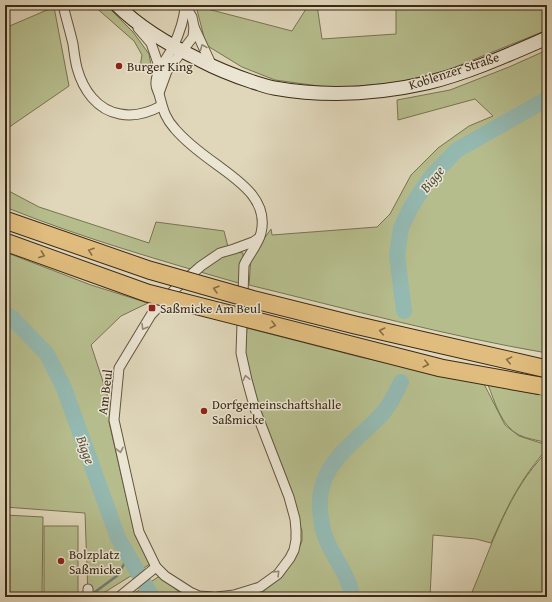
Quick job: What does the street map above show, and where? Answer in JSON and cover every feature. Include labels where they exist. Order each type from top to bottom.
[{"type":"highway","points":[[5,220],[149,270],[251,299],[355,325],[547,369]]},
{"type":"highway","points":[[5,242],[147,293],[441,368],[541,386]]},
{"type":"main road","name":"Koblenzer Straße","points":[[121,9],[163,40],[212,66],[233,75],[273,88],[311,92],[350,93],[395,90],[465,71],[547,38]]},
{"type":"street","points":[[62,5],[77,68],[85,90],[96,103],[112,112],[131,116],[153,110],[161,106]]},
{"type":"street","points":[[159,93],[167,71],[178,49],[184,21],[185,6]]},
{"type":"street","points":[[185,6],[192,18],[194,27],[212,66]]},
{"type":"street","points":[[121,9],[151,44],[160,69]]},
{"type":"street","points":[[194,27],[193,36],[178,49],[160,69],[157,76],[156,86],[159,93],[161,106],[167,119],[175,129],[197,150],[242,182],[254,196],[262,216],[261,235],[244,265],[241,353],[255,409],[289,497],[296,530],[294,550],[278,574],[260,587],[234,595],[217,597]]},
{"type":"street","name":"Am Beul","points":[[213,597],[199,596],[165,576],[156,567],[139,532],[114,420],[119,368],[151,315],[176,288],[201,266],[220,253],[234,250],[253,242],[261,235]]},
{"type":"street","points":[[119,597],[156,567]]},
{"type":"green space","points":[[93,5],[106,5],[133,32],[149,54],[152,71],[140,67],[142,55],[134,41]]},
{"type":"green space","points":[[304,5],[317,5],[322,39],[396,34],[396,5],[547,5],[547,30],[448,70],[396,83],[333,88],[275,80],[242,67],[206,45],[196,6],[292,31],[306,9]]},
{"type":"green space","points":[[54,7],[69,86],[5,130],[5,28]]},
{"type":"green space","points":[[547,50],[547,353],[472,339],[249,285],[251,257],[271,229],[272,235],[377,227],[390,214],[411,175],[438,148],[469,126],[493,116],[475,99],[398,120],[397,100],[450,90],[509,67]]},
{"type":"green space","points":[[5,189],[39,207],[149,243],[156,222],[224,231],[229,251],[243,253],[242,284],[93,239],[5,207]]},
{"type":"green space","points":[[5,252],[91,285],[148,303],[121,316],[91,345],[111,406],[109,422],[135,535],[150,564],[97,597],[88,597],[85,513],[5,507]]},
{"type":"green space","points":[[247,328],[360,357],[484,384],[505,425],[519,436],[547,445],[547,449],[529,471],[515,494],[491,543],[476,539],[433,535],[430,597],[246,597],[261,593],[282,577],[294,560],[302,541],[302,531],[259,408],[245,353]]},
{"type":"green space","points":[[488,385],[547,396],[547,443],[519,435],[513,431],[499,413]]},
{"type":"green space","points":[[547,452],[547,597],[470,597],[493,540],[511,502],[533,467]]},
{"type":"green space","points":[[5,515],[43,517],[42,597],[19,597],[5,594]]},
{"type":"green space","name":"Bolzplatz Saßmicke","points":[[44,526],[78,526],[78,596],[44,596]]},
{"type":"green space","points":[[158,577],[164,579],[179,592],[190,597],[129,597]]},
{"type":"waterway","name":"Bigge","points":[[404,311],[397,255],[401,228],[411,207],[429,179],[457,150],[547,99]]},
{"type":"waterway","name":"Bigge","points":[[5,314],[12,318],[47,354],[64,388],[118,538],[152,597]]},
{"type":"waterway","name":"Bigge","points":[[352,597],[344,572],[331,549],[323,530],[320,500],[323,485],[328,471],[337,459],[382,414],[393,399],[401,382]]},
{"type":"waterway","points":[[95,592],[118,575],[124,564],[130,560]]},
{"type":"place","name":"Burger King","points":[[119,66]]},
{"type":"place","name":"Saßmicke Am Beul","points":[[152,308]]},
{"type":"place","name":"Dorfgemeinschaftshalle Saßmicke","points":[[204,411]]},
{"type":"place","name":"Bolzplatz Saßmicke","points":[[61,561]]}]
